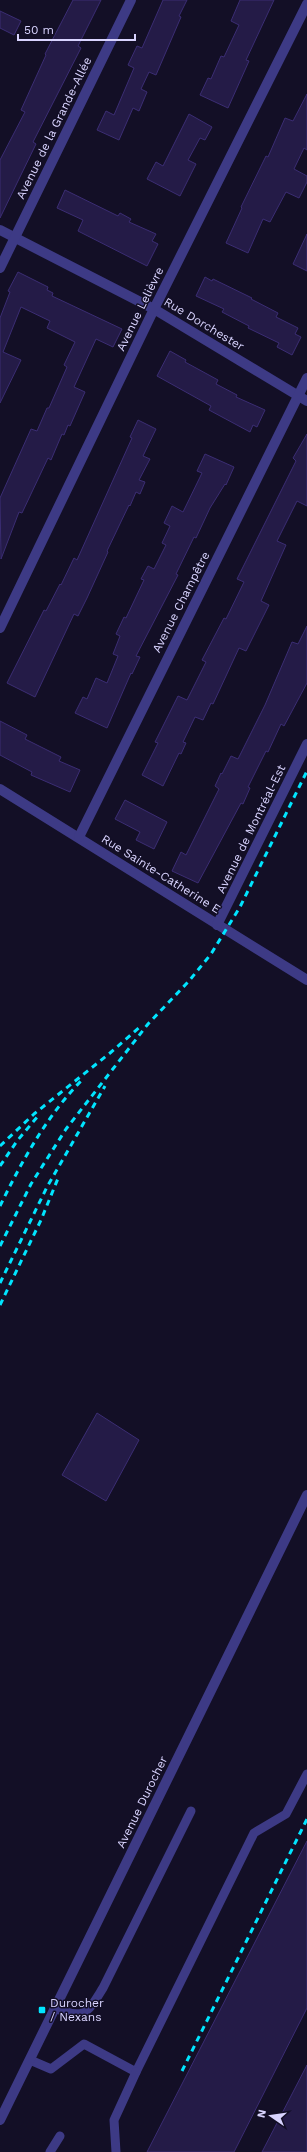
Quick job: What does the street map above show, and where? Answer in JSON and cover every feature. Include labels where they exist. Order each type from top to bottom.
[{"type":"street","name":"Avenue de la Grande-Allée","points":[[0,268],[131,0]]},
{"type":"street","name":"Avenue Lelièvre","points":[[0,628],[154,309],[307,4]]},
{"type":"street","name":"Rue Dorchester","points":[[0,230],[154,309],[303,398]]},
{"type":"street","name":"Avenue Champêtre","points":[[79,837],[303,398],[307,378]]},
{"type":"street","name":"Avenue de Montréal-Est","points":[[217,925],[307,744]]},
{"type":"street","name":"Rue Sainte-Catherine E","points":[[0,789],[307,980]]},
{"type":"street","name":"Avenue Durocher","points":[[0,2120],[307,1495]]},
{"type":"lane","points":[[116,2152],[114,2120],[254,1832],[286,1814],[307,1774]]},
{"type":"lane","points":[[56,2008],[78,2015],[89,2010],[104,1988],[191,1811]]},
{"type":"lane","points":[[30,2060],[51,2069],[84,2044],[136,2072]]},
{"type":"lane","points":[[50,2152],[60,2136]]},
{"type":"building","points":[[73,0],[101,0],[78,46],[81,48],[33,142],[36,144],[0,218],[0,160],[25,112],[21,110],[46,55],[45,54]]},
{"type":"building","points":[[163,0],[187,0],[179,16],[181,17],[156,75],[149,72],[141,89],[147,92],[139,111],[133,108],[119,140],[97,130],[106,111],[114,115],[134,68],[128,65],[137,46],[142,48]]},
{"type":"building","points":[[240,0],[274,0],[246,60],[249,61],[228,108],[200,95],[208,78],[211,79],[221,56],[224,57],[239,25],[231,21]]},
{"type":"building","points":[[0,11],[21,21],[14,35],[0,28]]},
{"type":"building","points":[[307,94],[307,150],[304,148],[294,169],[307,176],[307,182],[299,198],[286,192],[270,222],[263,219],[248,253],[226,243],[242,208],[241,207],[266,156],[268,157],[285,118],[293,121]]},
{"type":"building","points":[[189,114],[212,127],[205,140],[200,138],[188,160],[196,164],[180,196],[147,179],[156,162],[163,166]]},
{"type":"building","points":[[65,190],[118,216],[120,213],[131,219],[129,222],[156,234],[152,241],[158,244],[147,266],[78,231],[83,220],[57,208]]},
{"type":"building","points":[[307,234],[307,271],[293,264]]},
{"type":"building","points":[[18,272],[48,287],[47,290],[53,293],[52,296],[122,329],[113,347],[96,339],[74,387],[85,392],[70,426],[68,425],[64,435],[62,434],[51,460],[48,458],[22,513],[19,512],[1,559],[0,498],[31,429],[37,431],[47,408],[49,408],[67,367],[64,365],[75,342],[47,328],[50,321],[21,307],[3,352],[21,360],[0,403],[0,318],[10,292],[8,291]]},
{"type":"building","points":[[205,277],[212,281],[213,279],[252,298],[251,299],[278,313],[276,317],[298,328],[295,334],[301,337],[292,355],[277,347],[279,343],[248,328],[249,326],[222,312],[224,309],[196,296]]},
{"type":"building","points":[[170,351],[186,360],[185,362],[218,380],[216,384],[237,395],[236,397],[265,410],[257,427],[253,425],[250,432],[209,410],[211,406],[157,376]]},
{"type":"building","points":[[138,420],[156,429],[143,456],[150,459],[139,480],[145,482],[140,494],[136,492],[130,506],[129,505],[87,598],[78,616],[74,614],[35,697],[7,683],[44,610],[46,611],[60,584],[61,585],[74,558],[77,560],[132,438],[130,437]]},
{"type":"building","points":[[307,434],[307,506],[297,501],[277,541],[286,545],[261,601],[269,605],[246,651],[239,648],[213,704],[211,703],[203,720],[195,717],[183,742],[186,743],[181,754],[179,753],[163,786],[142,775],[158,743],[155,742],[178,696],[187,700],[206,662],[202,660],[224,618],[226,619],[244,582],[237,579],[296,461],[293,458]]},
{"type":"building","points":[[205,454],[234,467],[226,485],[225,484],[210,508],[196,538],[194,537],[176,574],[178,575],[136,656],[140,657],[132,674],[131,673],[107,728],[75,713],[83,697],[87,699],[96,678],[107,683],[118,656],[113,654],[120,636],[116,634],[124,617],[126,618],[144,580],[141,579],[148,566],[154,569],[166,545],[162,543],[170,526],[164,523],[172,506],[183,512],[202,473],[197,471]]},
{"type":"building","points":[[307,626],[307,683],[284,726],[281,724],[268,752],[266,751],[248,787],[250,788],[243,804],[241,803],[198,883],[172,871],[181,852],[186,855],[219,789],[215,786],[231,756],[238,759],[265,705],[292,642],[298,644]]},
{"type":"building","points":[[0,721],[27,735],[25,739],[61,757],[59,761],[80,770],[70,792],[31,775],[32,772],[0,755]]},
{"type":"building","points":[[125,800],[167,822],[154,849],[136,840],[140,832],[115,819]]},
{"type":"building","points":[[97,1413],[139,1440],[106,1501],[62,1475]]},
{"type":"building","points":[[307,1841],[307,2008],[234,2152],[147,2152]]},
{"type":"building","points":[[307,2065],[307,2152],[262,2152]]},
{"type":"railway","points":[[0,1246],[31,1184],[66,1129],[148,1024],[189,981],[211,954],[240,907],[307,771]]},
{"type":"railway","points":[[0,1146],[34,1114],[110,1053],[142,1025]]},
{"type":"railway","points":[[0,1206],[36,1140],[57,1109],[81,1081]]},
{"type":"railway","points":[[0,1283],[47,1187],[105,1086]]},
{"type":"railway","points":[[0,1166],[17,1141],[38,1116]]},
{"type":"railway","points":[[0,1305],[41,1220],[59,1176]]},
{"type":"railway","points":[[182,2071],[307,1819]]},
{"type":"place","name":"Durocher / Nexans","points":[[42,2010]]}]
